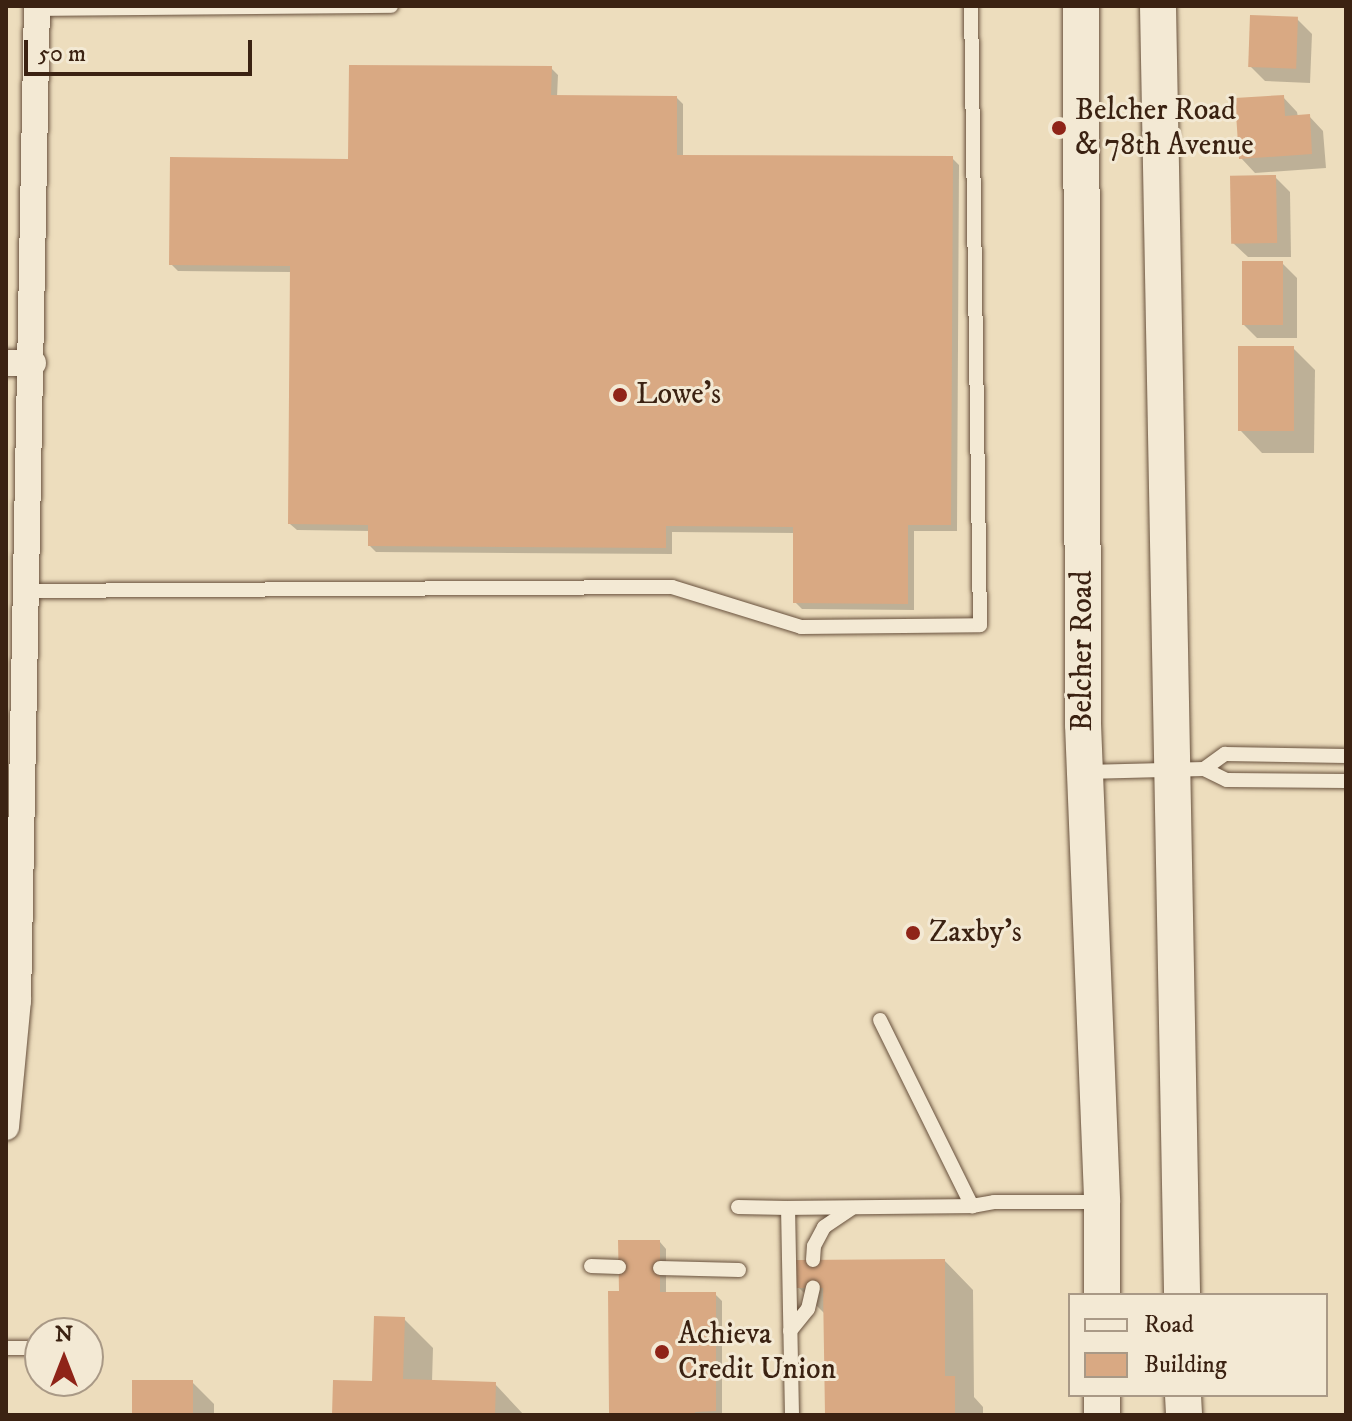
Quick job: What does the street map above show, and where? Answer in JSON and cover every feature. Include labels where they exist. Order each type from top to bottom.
[{"type":"main road","name":"Belcher Road","points":[[1081,6],[1085,772],[1102,1202],[1102,1293]]},
{"type":"main road","points":[[1158,6],[1189,769],[1182,1293]]},
{"type":"street","points":[[6,1127],[18,1001],[15,732],[28,591],[37,8]]},
{"type":"street","points":[[6,363],[33,363]]},
{"type":"lane","points":[[37,8],[391,6]]},
{"type":"lane","points":[[28,591],[672,587],[801,627],[980,625],[971,6]]},
{"type":"lane","points":[[1189,769],[1225,754],[1346,756]]},
{"type":"lane","points":[[1085,772],[1189,769],[1227,780],[1346,781]]},
{"type":"lane","points":[[880,1020],[972,1206]]},
{"type":"lane","points":[[738,1207],[853,1208],[1102,1202]]},
{"type":"lane","points":[[788,1208],[792,1415]]},
{"type":"lane","points":[[813,1260],[814,1246],[824,1227],[853,1208]]},
{"type":"lane","points":[[591,1266],[619,1267]]},
{"type":"lane","points":[[660,1268],[739,1270]]},
{"type":"lane","points":[[790,1331],[808,1309],[813,1288]]},
{"type":"building","points":[[1250,15],[1298,17],[1296,69],[1248,67]]},
{"type":"building","name":"Lowe's","points":[[349,65],[552,66],[551,95],[677,96],[677,155],[953,156],[951,525],[908,525],[908,604],[793,603],[793,527],[666,526],[666,548],[368,546],[368,525],[288,524],[290,266],[169,265],[170,157],[348,159]]},
{"type":"building","points":[[1284,95],[1285,116],[1310,114],[1312,154],[1239,159],[1235,98]]},
{"type":"building","points":[[1276,175],[1277,243],[1231,244],[1230,176]]},
{"type":"building","points":[[1242,261],[1283,261],[1283,325],[1242,325]]},
{"type":"building","points":[[1238,346],[1294,346],[1294,431],[1238,431]]},
{"type":"building","name":"Achieva Credit Union","points":[[618,1240],[660,1240],[660,1292],[716,1292],[716,1411],[695,1412],[695,1415],[609,1413],[608,1291],[619,1291]]},
{"type":"building","points":[[945,1259],[945,1376],[955,1376],[955,1415],[825,1415],[823,1288],[796,1288],[795,1260]]},
{"type":"building","points":[[374,1316],[405,1317],[403,1379],[496,1382],[495,1415],[332,1415],[333,1380],[372,1381]]},
{"type":"building","points":[[132,1380],[193,1380],[193,1415],[132,1415]]},
{"type":"place","name":"Belcher Road & 78th Avenue","points":[[1059,128]]},
{"type":"place","name":"Lowe's","points":[[620,395]]},
{"type":"place","name":"Zaxby's","points":[[913,933]]},
{"type":"place","name":"Achieva Credit Union","points":[[662,1352]]}]
